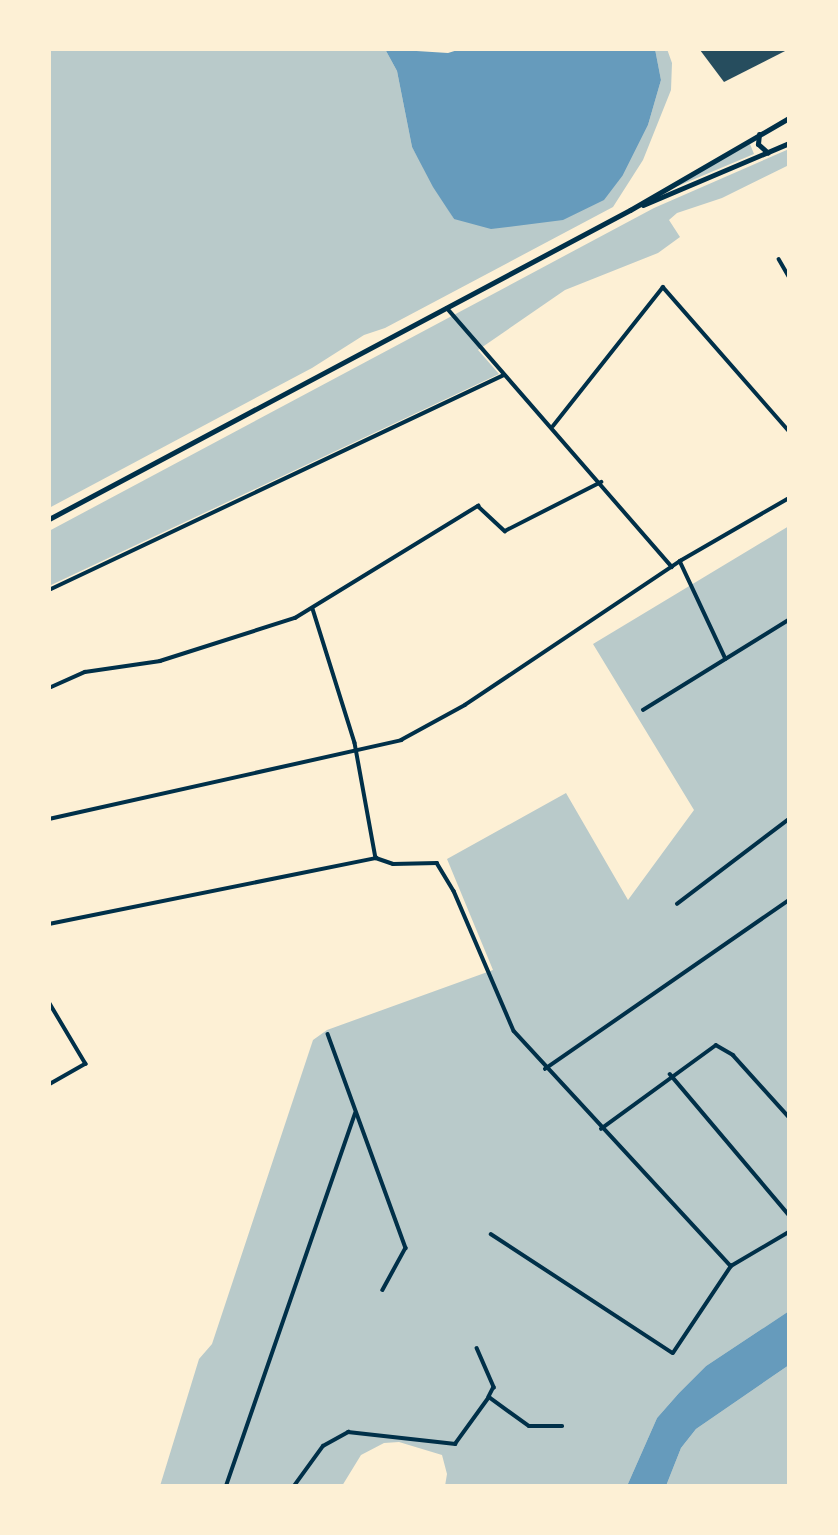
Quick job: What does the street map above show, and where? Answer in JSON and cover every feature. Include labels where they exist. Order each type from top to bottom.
[{"type":"main road","points":[[49,519],[630,210],[789,118]]},
{"type":"main road","points":[[759,134],[758,144],[769,153]]},
{"type":"main road","points":[[630,210],[789,143]]},
{"type":"street","points":[[779,259],[789,276]]},
{"type":"street","points":[[553,426],[663,287],[789,431]]},
{"type":"street","points":[[447,308],[504,375],[553,426],[672,567]]},
{"type":"street","points":[[49,590],[504,375]]},
{"type":"street","points":[[49,688],[85,672],[160,661],[313,609],[478,506],[505,531],[601,482]]},
{"type":"street","points":[[49,819],[357,753],[401,740],[451,714],[680,561],[789,498]]},
{"type":"street","points":[[680,561],[726,659]]},
{"type":"street","points":[[313,609],[357,753],[376,858]]},
{"type":"street","points":[[643,710],[789,620]]},
{"type":"street","points":[[677,904],[789,818]]},
{"type":"street","points":[[49,925],[376,858],[393,864],[429,861],[445,870],[514,1031],[545,1069],[731,1266]]},
{"type":"street","points":[[545,1069],[789,900]]},
{"type":"street","points":[[49,1002],[86,1065],[49,1085]]},
{"type":"street","points":[[328,1034],[355,1115],[406,1248],[383,1290]]},
{"type":"street","points":[[601,1129],[670,1074],[716,1045],[723,1046],[789,1117]]},
{"type":"street","points":[[670,1074],[789,1215]]},
{"type":"street","points":[[226,1486],[355,1115]]},
{"type":"street","points":[[491,1234],[673,1353],[731,1266],[789,1232]]},
{"type":"street","points":[[294,1486],[323,1446],[348,1432],[455,1444],[494,1387],[477,1348]]},
{"type":"street","points":[[489,1397],[529,1426],[562,1426]]},
{"type":"shaded area","points":[[49,49],[385,49],[397,71],[412,147],[454,219],[623,175],[648,125],[661,80],[655,49],[667,49],[672,63],[671,90],[643,160],[613,207],[385,328],[364,335],[312,368],[49,508]]},
{"type":"shaded area","points":[[750,144],[754,154],[678,186],[678,184]]},
{"type":"shaded area","points":[[789,149],[789,165],[722,198],[677,213],[669,220],[680,237],[658,253],[565,290],[478,350],[499,374],[49,586],[49,531],[654,208]]},
{"type":"shaded area","points":[[789,526],[789,1311],[706,1366],[679,1393],[657,1418],[627,1486],[445,1486],[447,1474],[442,1455],[399,1442],[384,1443],[361,1455],[342,1486],[160,1486],[199,1359],[212,1344],[313,1040],[327,1030],[493,970],[447,859],[566,793],[628,900],[694,810],[593,644]]},
{"type":"shaded area","points":[[789,1365],[789,1486],[666,1486],[681,1448],[696,1429]]},
{"type":"water","points":[[385,49],[448,53],[461,49],[655,49],[661,80],[648,125],[623,175],[604,200],[563,220],[491,229],[454,219],[433,187],[412,147],[397,71]]},
{"type":"water","points":[[789,1311],[789,1365],[696,1429],[681,1448],[666,1486],[627,1486],[657,1418],[679,1393],[706,1366]]},
{"type":"building","points":[[702,49],[789,49],[724,82],[700,50]]}]
